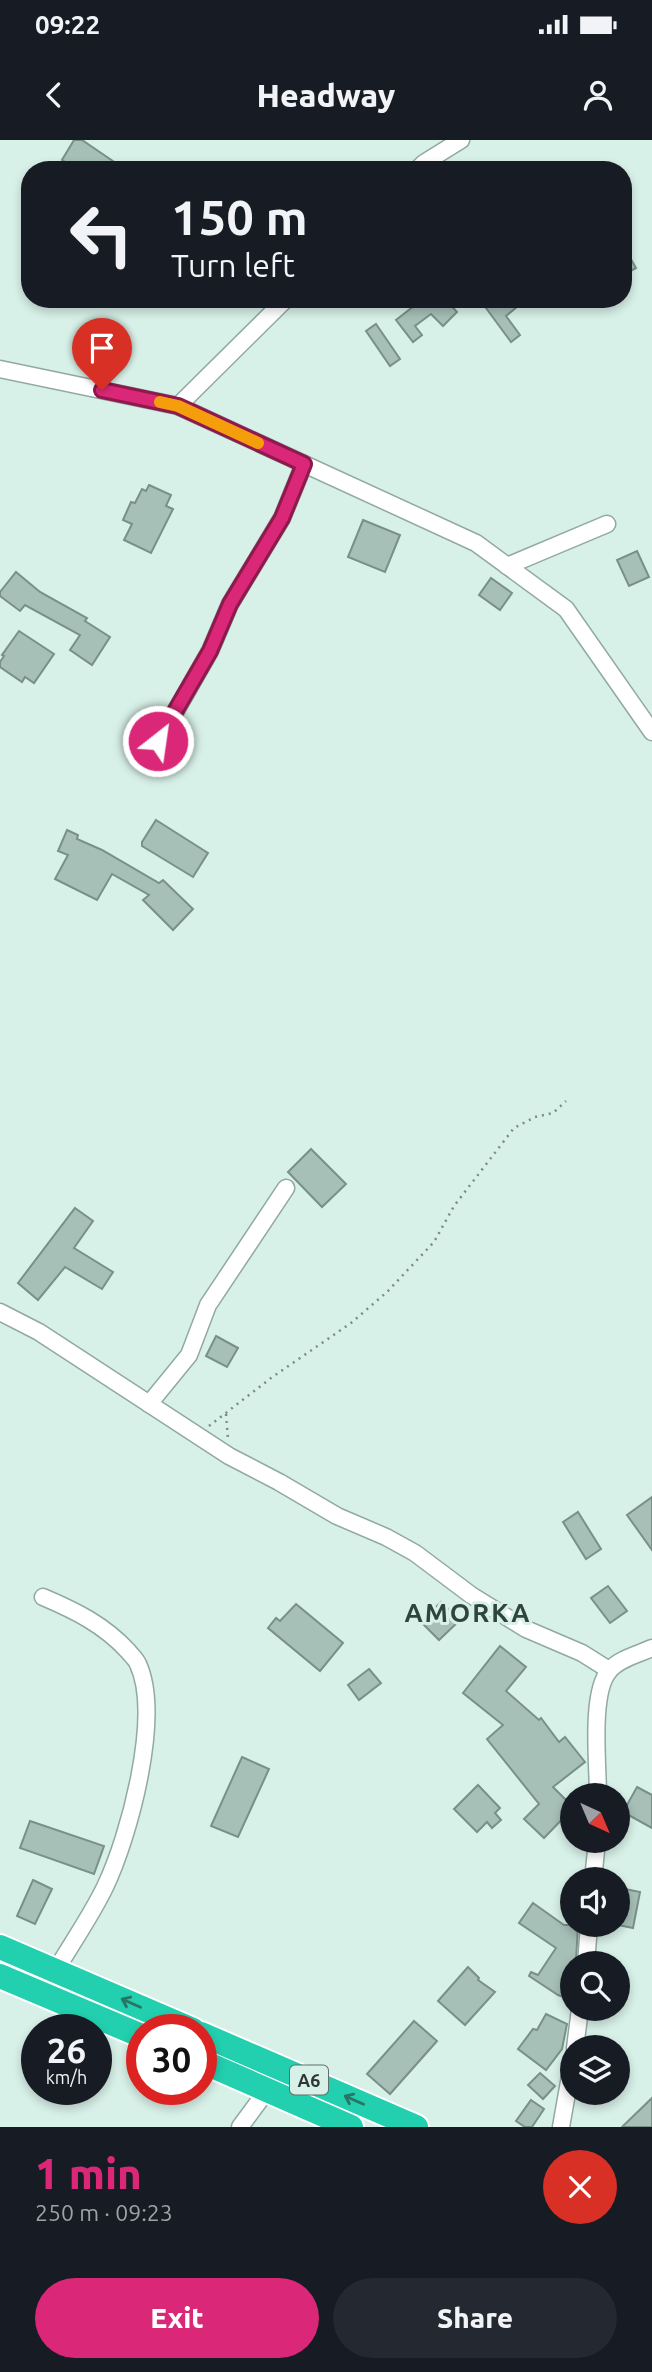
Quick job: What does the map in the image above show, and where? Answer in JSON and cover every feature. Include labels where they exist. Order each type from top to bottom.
[{"type":"highway","points":[[0,1947],[156,2014]]},
{"type":"highway","points":[[0,1976],[126,2029]]},
{"type":"highway","name":"A6","points":[[217,2041],[416,2127]]},
{"type":"highway","name":"A6","points":[[217,2068],[351,2127]]},
{"type":"street","points":[[427,161],[461,140]]},
{"type":"street","points":[[178,406],[277,308]]},
{"type":"street","points":[[0,369],[178,406],[476,543],[566,609],[652,732]]},
{"type":"street","points":[[158,741],[210,651],[230,604],[282,518],[304,464]]},
{"type":"street","points":[[507,566],[607,524]]},
{"type":"street","points":[[149,1404],[189,1355],[208,1305],[286,1188]]},
{"type":"street","points":[[0,1312],[39,1332],[229,1456],[337,1516],[415,1553],[471,1595],[526,1629],[582,1653],[609,1670]]},
{"type":"street","points":[[43,1597],[86,1616],[116,1638],[138,1662],[145,1689],[146,1737],[134,1810],[105,1887],[56,1970]]},
{"type":"street","points":[[598,1783],[598,1693],[609,1670],[652,1647]]},
{"type":"street","points":[[240,2127],[268,2089]]},
{"type":"street","points":[[561,2127],[565,2105]]},
{"type":"path","points":[[196,1434],[351,1323],[387,1292],[434,1242],[454,1206],[514,1128],[552,1112],[566,1101]]},
{"type":"path","points":[[226,1414],[229,1456]]},
{"type":"building","points":[[74,140],[82,140],[113,161],[64,161]]},
{"type":"building","points":[[411,308],[453,308],[457,312],[443,326],[431,314],[415,326],[422,335],[413,342],[396,320]]},
{"type":"building","points":[[486,308],[516,308],[506,316],[520,335],[511,342]]},
{"type":"building","points":[[376,324],[400,359],[390,366],[366,331]]},
{"type":"building","points":[[149,485],[171,495],[166,506],[173,509],[151,553],[124,540],[132,524],[123,520],[131,502],[135,503],[142,489],[146,491]]},
{"type":"building","points":[[363,520],[400,535],[385,572],[348,557]]},
{"type":"building","points":[[637,551],[649,577],[629,586],[617,560]]},
{"type":"building","points":[[16,572],[40,592],[87,618],[85,621],[110,637],[92,665],[70,650],[80,635],[25,605],[20,611],[0,596],[0,592]]},
{"type":"building","points":[[491,578],[512,593],[500,610],[479,595]]},
{"type":"building","points":[[19,631],[54,654],[34,683],[25,677],[22,682],[0,667],[4,656],[2,655]]},
{"type":"building","points":[[156,820],[208,853],[193,877],[142,846]]},
{"type":"building","points":[[67,830],[78,835],[77,839],[102,850],[159,883],[163,880],[193,909],[173,930],[143,900],[149,895],[112,874],[97,900],[55,879],[68,855],[58,851]]},
{"type":"building","points":[[311,1149],[346,1184],[322,1207],[288,1172]]},
{"type":"building","points":[[75,1208],[93,1221],[74,1248],[113,1272],[102,1289],[65,1267],[38,1300],[18,1283]]},
{"type":"building","points":[[216,1336],[238,1348],[227,1367],[206,1356]]},
{"type":"building","points":[[652,1497],[652,1550],[627,1515]]},
{"type":"building","points":[[578,1512],[601,1549],[586,1559],[563,1522]]},
{"type":"building","points":[[608,1586],[627,1611],[610,1623],[591,1598]]},
{"type":"building","points":[[441,1602],[460,1620],[439,1640],[421,1622]]},
{"type":"building","points":[[296,1604],[343,1643],[320,1671],[268,1628],[276,1618],[280,1621]]},
{"type":"building","points":[[500,1646],[526,1667],[506,1691],[539,1720],[541,1718],[559,1742],[565,1737],[585,1762],[553,1787],[560,1794],[560,1821],[544,1838],[524,1819],[539,1804],[487,1739],[503,1725],[463,1693]]},
{"type":"building","points":[[369,1669],[381,1683],[359,1700],[348,1685]]},
{"type":"building","points":[[242,1757],[269,1769],[238,1837],[211,1826]]},
{"type":"building","points":[[478,1785],[500,1808],[495,1813],[501,1820],[492,1828],[487,1822],[477,1832],[454,1809]]},
{"type":"building","points":[[637,1787],[652,1795],[652,1828],[630,1816],[630,1800]]},
{"type":"building","points":[[30,1821],[104,1846],[94,1874],[20,1848]]},
{"type":"building","points":[[33,1880],[52,1889],[35,1924],[17,1916]]},
{"type":"building","points":[[630,1890],[640,1892],[633,1928],[630,1927]]},
{"type":"building","points":[[533,1903],[560,1922],[560,1937],[577,1937],[577,1951],[560,1951],[560,1996],[529,1976],[531,1972],[538,1975],[556,1948],[519,1923]]},
{"type":"building","points":[[468,1967],[478,1980],[495,1992],[465,2025],[438,2001]]},
{"type":"building","points":[[546,2014],[567,2024],[565,2035],[560,2035],[560,2052],[546,2070],[518,2049],[533,2029],[537,2030]]},
{"type":"building","points":[[414,2021],[437,2041],[390,2094],[367,2074]]},
{"type":"building","points":[[540,2073],[555,2086],[543,2099],[528,2085]]},
{"type":"building","points":[[652,2098],[652,2127],[622,2127]]},
{"type":"building","points":[[531,2100],[544,2109],[532,2127],[525,2127],[516,2121]]},
{"type":"slow traffic","points":[[160,402],[178,406],[258,443]]},
{"type":"district","name":"AMORKA","points":[[468,1612]]},
{"type":"route","points":[[102,390],[178,406],[304,464],[282,518],[230,604],[210,651],[158,741]]}]
